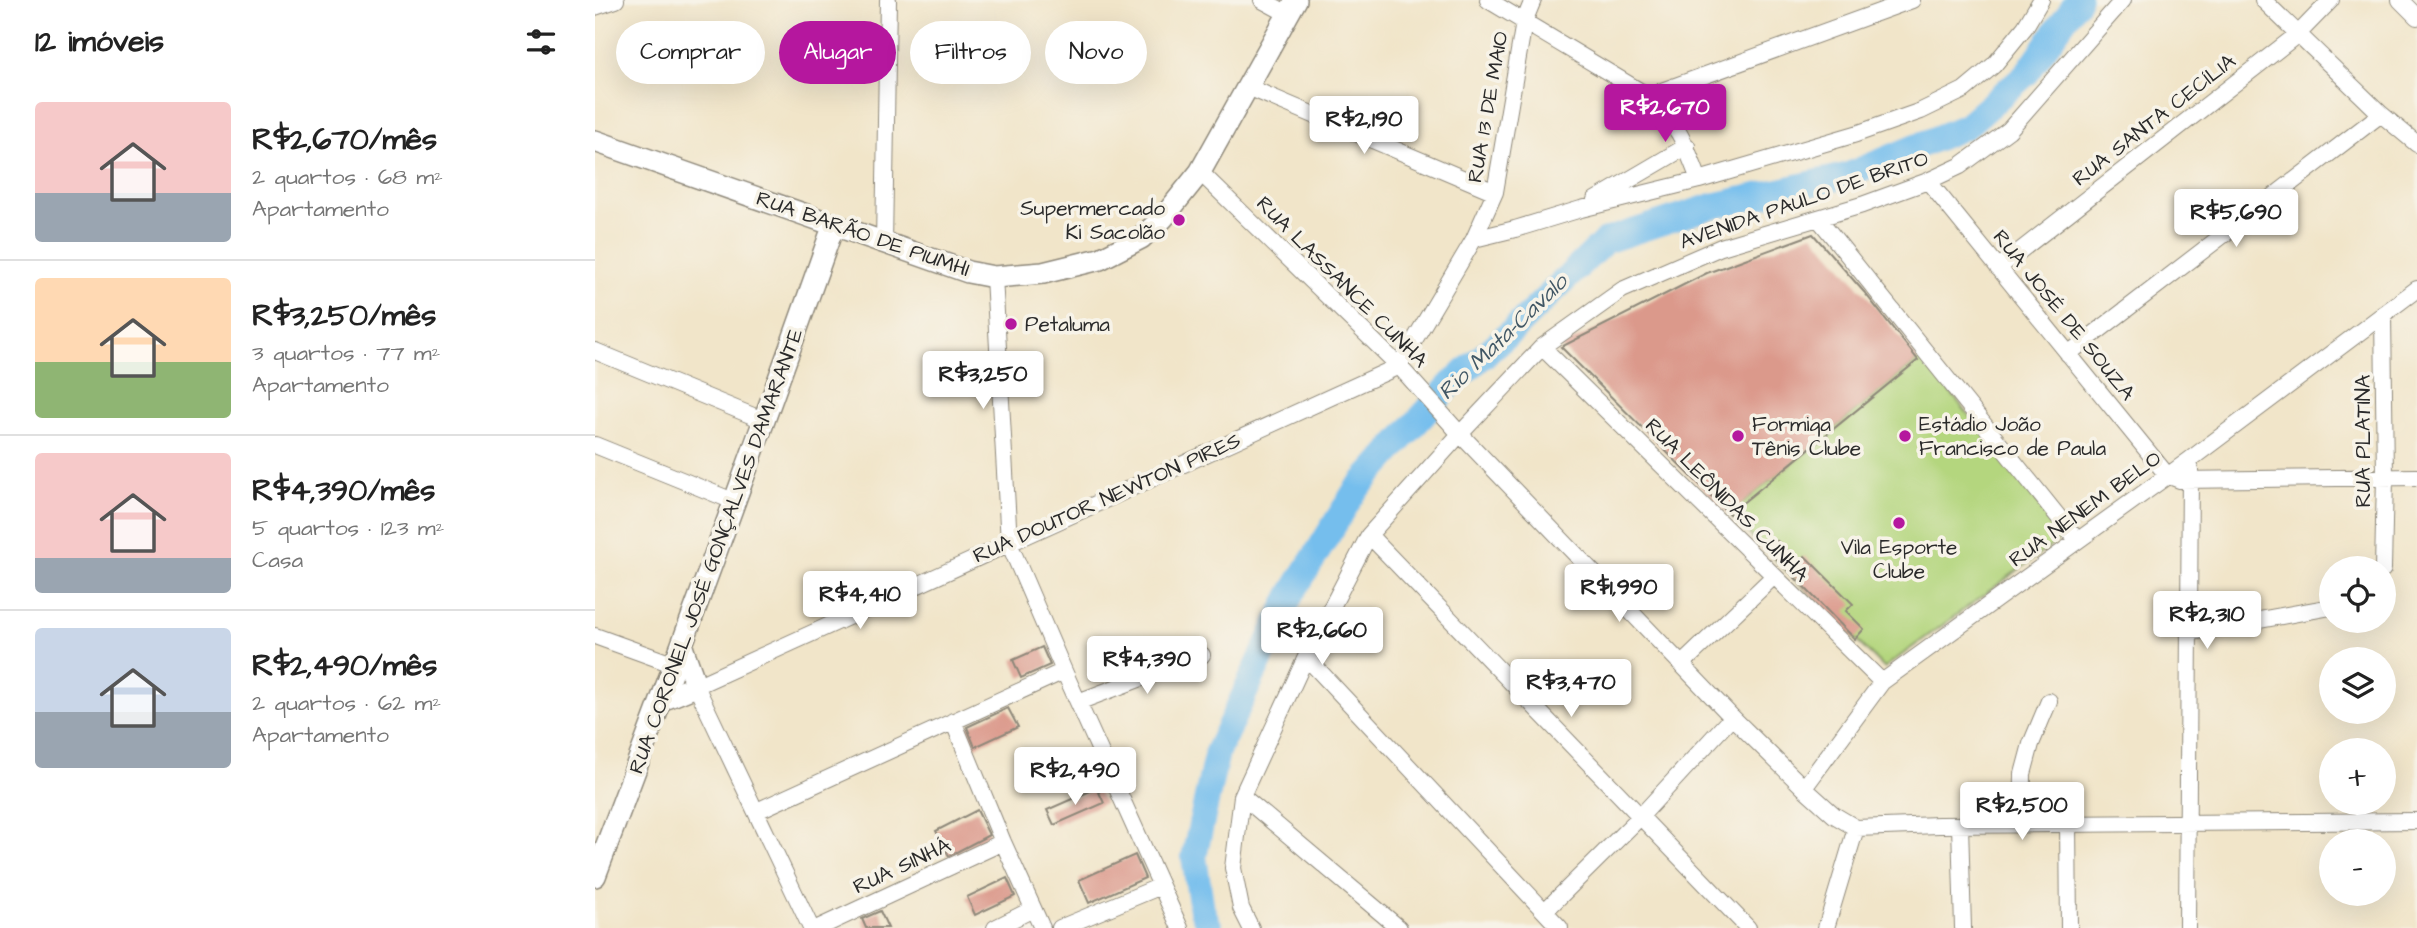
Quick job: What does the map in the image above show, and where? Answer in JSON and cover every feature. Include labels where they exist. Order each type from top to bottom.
[{"type":"main road","name":"RUA BARÃO DE PIUMHI","points":[[595,141],[968,272],[994,277],[1043,273],[1100,259],[1141,238],[1163,218],[1200,172],[1292,7]]},
{"type":"main road","name":"RUA CORONEL JOSÉ GONÇALVES DAMARANTE","points":[[595,876],[679,656],[834,224]]},
{"type":"main road","points":[[679,656],[696,685]]},
{"type":"main road","name":"RUA DOUTOR NEWTON PIRES","points":[[662,700],[696,685]]},
{"type":"street","points":[[595,7],[616,0]]},
{"type":"street","points":[[884,243],[888,0]]},
{"type":"street","points":[[1262,0],[1292,7]]},
{"type":"street","points":[[1488,0],[1648,96],[1670,118],[1687,146],[1699,180]]},
{"type":"street","name":"RUA 13 DE MAIO","points":[[1399,366],[1473,239],[1496,192],[1524,22],[1533,0]]},
{"type":"street","points":[[1648,96],[1912,0]]},
{"type":"street","points":[[1473,239],[1699,180],[1856,134],[1921,111],[1963,90],[1994,65],[2025,27],[2041,0]]},
{"type":"street","name":"AVENIDA PAULO DE BRITO","points":[[1251,928],[1241,908],[1233,868],[1242,796],[1306,657],[1369,536],[1460,433],[1542,347],[1622,290],[1721,247],[1928,181],[1959,166],[2009,130],[2123,0]]},
{"type":"street","points":[[2263,0],[2381,114],[2417,144]]},
{"type":"street","name":"RUA SANTA CECÍLIA","points":[[1998,268],[2298,34],[2331,0]]},
{"type":"street","points":[[2400,0],[2417,17]]},
{"type":"street","points":[[1248,87],[1496,192]]},
{"type":"street","points":[[2068,354],[2381,114]]},
{"type":"street","points":[[1581,209],[1687,146]]},
{"type":"street","name":"RUA LASSANCE CUNHA","points":[[1200,172],[1399,366],[1460,433],[1804,788],[1834,815],[1857,828]]},
{"type":"street","name":"RUA JOSÉ DE SOUZA","points":[[1928,181],[2167,475]]},
{"type":"street","points":[[1818,218],[2077,540]]},
{"type":"street","points":[[994,277],[1009,542],[1063,671],[1179,928]]},
{"type":"street","name":"RUA NENEM BELO","points":[[1804,788],[1882,682],[2188,461],[2417,289]]},
{"type":"street","name":"RUA PLATINA","points":[[2383,314],[2383,556]]},
{"type":"street","name":"RUA LEÔNIDAS CUNHA","points":[[1542,347],[1882,682]]},
{"type":"street","points":[[595,351],[765,421]]},
{"type":"street","name":"RUA DOUTOR NEWTON PIRES","points":[[696,685],[1399,366]]},
{"type":"street","points":[[595,445],[733,501]]},
{"type":"street","points":[[2187,928],[2188,461]]},
{"type":"street","points":[[2167,475],[2180,480],[2417,477]]},
{"type":"street","points":[[1369,536],[1748,928]]},
{"type":"street","points":[[1683,663],[1774,576]]},
{"type":"street","points":[[2188,633],[2319,609]]},
{"type":"street","points":[[595,636],[679,656]]},
{"type":"street","points":[[1078,702],[1202,655]]},
{"type":"street","points":[[1306,657],[1560,928]]},
{"type":"street","points":[[757,811],[1063,671]]},
{"type":"street","points":[[696,685],[811,928]]},
{"type":"street","points":[[2022,824],[2023,774],[2031,744],[2049,701]]},
{"type":"street","points":[[1545,911],[1640,817],[1733,717]]},
{"type":"street","points":[[953,721],[1042,928]]},
{"type":"street","points":[[1242,796],[1399,928]]},
{"type":"street","points":[[1826,928],[1857,828],[2068,823],[2417,821]]},
{"type":"street","points":[[2068,823],[2069,928]]},
{"type":"street","points":[[1960,825],[1963,928]]},
{"type":"street","name":"RUA SINHÁ","points":[[818,928],[1003,842]]},
{"type":"street","points":[[1061,928],[1161,886]]},
{"type":"street","points":[[995,928],[1033,909]]},
{"type":"green space","name":"Vila Esporte Clube","points":[[1922,357],[2066,535],[1884,668],[1729,514]]},
{"type":"building","name":"Formiga Tênis Clube","points":[[1813,234],[1918,360],[1729,514],[1561,347],[1707,273]]},
{"type":"building","points":[[1777,541],[1798,562],[1805,556],[1853,604],[1846,611],[1864,629],[1855,639],[1768,550]]},
{"type":"building","points":[[1042,647],[1050,665],[1021,678],[1013,660]]},
{"type":"building","points":[[1008,708],[1018,727],[975,747],[967,727]]},
{"type":"building","points":[[1097,788],[1104,803],[1054,825],[1047,810]]},
{"type":"building","points":[[977,810],[989,835],[949,856],[936,831]]},
{"type":"building","points":[[1135,855],[1145,878],[1089,903],[1079,880]]},
{"type":"building","points":[[1007,878],[1015,896],[975,915],[967,897]]},
{"type":"building","points":[[880,911],[888,928],[866,928],[862,919]]},
{"type":"waterway","name":"Rio Mata-Cavalo","points":[[1210,928],[1202,910],[1194,857],[1217,752],[1291,595],[1355,491],[1452,383],[1512,331],[1605,241],[1709,207],[1846,176],[1966,126],[2027,73],[2078,0]]},
{"type":"place","name":"Supermercado Ki Sacolão","points":[[1179,220]]},
{"type":"place","name":"Petaluma","points":[[1011,324]]},
{"type":"place","name":"Formiga Tênis Clube","points":[[1738,436]]},
{"type":"place","name":"Estádio João Francisco de Paula","points":[[1905,436]]},
{"type":"place","name":"Vila Esporte Clube","points":[[1899,523]]}]
